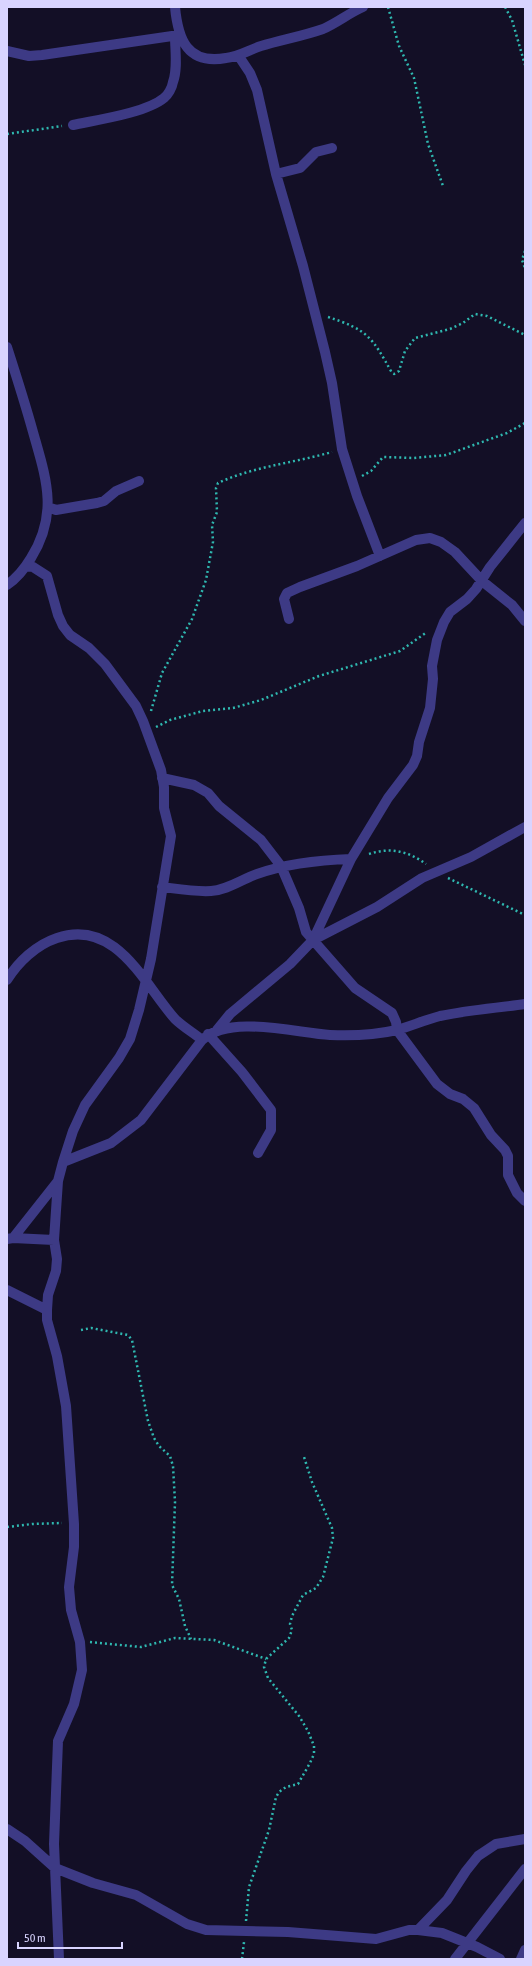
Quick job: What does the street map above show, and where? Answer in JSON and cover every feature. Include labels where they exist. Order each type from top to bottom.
[{"type":"street","points":[[73,125],[114,117],[147,107],[166,97],[174,82],[175,74],[177,36],[174,7]]},
{"type":"street","points":[[177,36],[189,50],[199,56],[213,59],[227,58],[324,28],[363,7]]},
{"type":"street","points":[[7,51],[29,56],[42,55],[177,36]]},
{"type":"street","points":[[238,55],[250,73],[257,90],[276,174],[316,314],[332,382],[342,449],[351,478],[380,556]]},
{"type":"street","points":[[276,174],[300,168],[316,152],[332,148]]},
{"type":"street","points":[[7,347],[46,476],[48,507],[41,542],[26,566],[7,585]]},
{"type":"street","points":[[48,507],[56,510],[97,503],[139,481]]},
{"type":"street","points":[[63,1162],[111,1143],[141,1120],[209,1035],[230,1014],[290,964],[313,940],[351,859],[388,798],[413,765],[430,708],[434,679],[432,666],[437,640],[444,622],[450,612],[467,599],[482,581],[490,567],[525,524]]},
{"type":"street","points":[[289,619],[284,599],[287,593],[423,538],[435,539],[455,552],[482,581],[512,605],[525,621]]},
{"type":"street","points":[[26,566],[34,567],[47,576],[63,626],[70,635],[89,648],[105,664],[136,706],[147,730],[162,778],[164,808],[171,836],[146,979],[130,1039],[119,1058],[85,1105],[73,1131],[58,1181],[54,1240],[57,1259],[56,1271],[48,1295],[46,1310],[47,1320],[57,1356],[66,1406],[74,1524],[74,1547],[69,1587],[71,1610],[80,1642],[82,1670],[74,1704],[58,1741],[54,1844],[58,1892],[60,1959]]},
{"type":"street","points":[[162,778],[194,785],[208,793],[219,806],[261,840],[281,866],[299,908],[306,932],[323,954],[355,988],[392,1013],[396,1022],[397,1030],[437,1084],[450,1094],[463,1099],[474,1108],[491,1135],[505,1150],[508,1156],[508,1175],[517,1193],[525,1201]]},
{"type":"street","points":[[313,940],[377,907],[422,878],[471,856],[525,827]]},
{"type":"street","points":[[162,886],[212,891],[226,888],[256,874],[281,866],[351,859]]},
{"type":"street","points":[[7,980],[14,969],[30,953],[48,941],[62,936],[80,935],[94,936],[108,942],[124,955],[146,979],[177,1021],[209,1035],[242,1072],[271,1110],[271,1130],[258,1153]]},
{"type":"street","points":[[209,1035],[265,1027],[347,1036],[397,1030],[441,1016],[525,1004]]},
{"type":"street","points":[[10,1239],[58,1181]]},
{"type":"street","points":[[10,1239],[54,1240]]},
{"type":"street","points":[[7,1290],[46,1310]]},
{"type":"street","points":[[7,1829],[25,1841],[55,1868],[93,1883],[136,1895],[194,1926],[206,1930],[288,1932],[376,1939],[409,1930],[418,1930],[442,1933],[466,1942],[500,1959]]},
{"type":"street","points":[[418,1930],[447,1900],[478,1856],[496,1844],[525,1839]]},
{"type":"street","points":[[455,1959],[466,1942],[525,1869]]},
{"type":"street","points":[[521,1959],[525,1950]]},
{"type":"path","points":[[388,7],[399,46],[414,78],[428,144],[443,186]]},
{"type":"path","points":[[505,7],[512,20],[525,65]]},
{"type":"path","points":[[7,134],[73,125]]},
{"type":"path","points":[[525,251],[522,260],[525,268]]},
{"type":"path","points":[[316,314],[354,326],[365,333],[374,342],[394,374],[400,371],[405,351],[415,338],[450,329],[463,323],[475,314],[487,316],[525,335]]},
{"type":"path","points":[[351,478],[366,475],[383,457],[414,458],[446,455],[507,433],[525,423]]},
{"type":"path","points":[[151,709],[162,673],[192,619],[206,580],[213,542],[212,525],[217,512],[216,488],[218,483],[260,468],[306,460],[342,449]]},
{"type":"path","points":[[147,730],[170,720],[203,711],[247,704],[319,676],[400,651],[444,622]]},
{"type":"path","points":[[81,1330],[91,1328],[128,1335],[132,1340],[148,1422],[154,1438],[159,1446],[170,1456],[173,1466],[175,1502],[172,1584],[179,1599],[185,1626],[191,1639]]},
{"type":"path","points":[[242,1959],[246,1931],[249,1887],[269,1830],[276,1797],[279,1792],[298,1784],[314,1754],[314,1746],[308,1731],[299,1716],[265,1673],[264,1667],[266,1659],[289,1638],[292,1630],[290,1624],[292,1616],[303,1595],[316,1588],[323,1577],[333,1538],[332,1528],[312,1482],[304,1457]]},
{"type":"path","points":[[7,1527],[32,1524],[74,1524]]},
{"type":"path","points":[[80,1642],[141,1647],[175,1638],[214,1640],[266,1659]]}]
